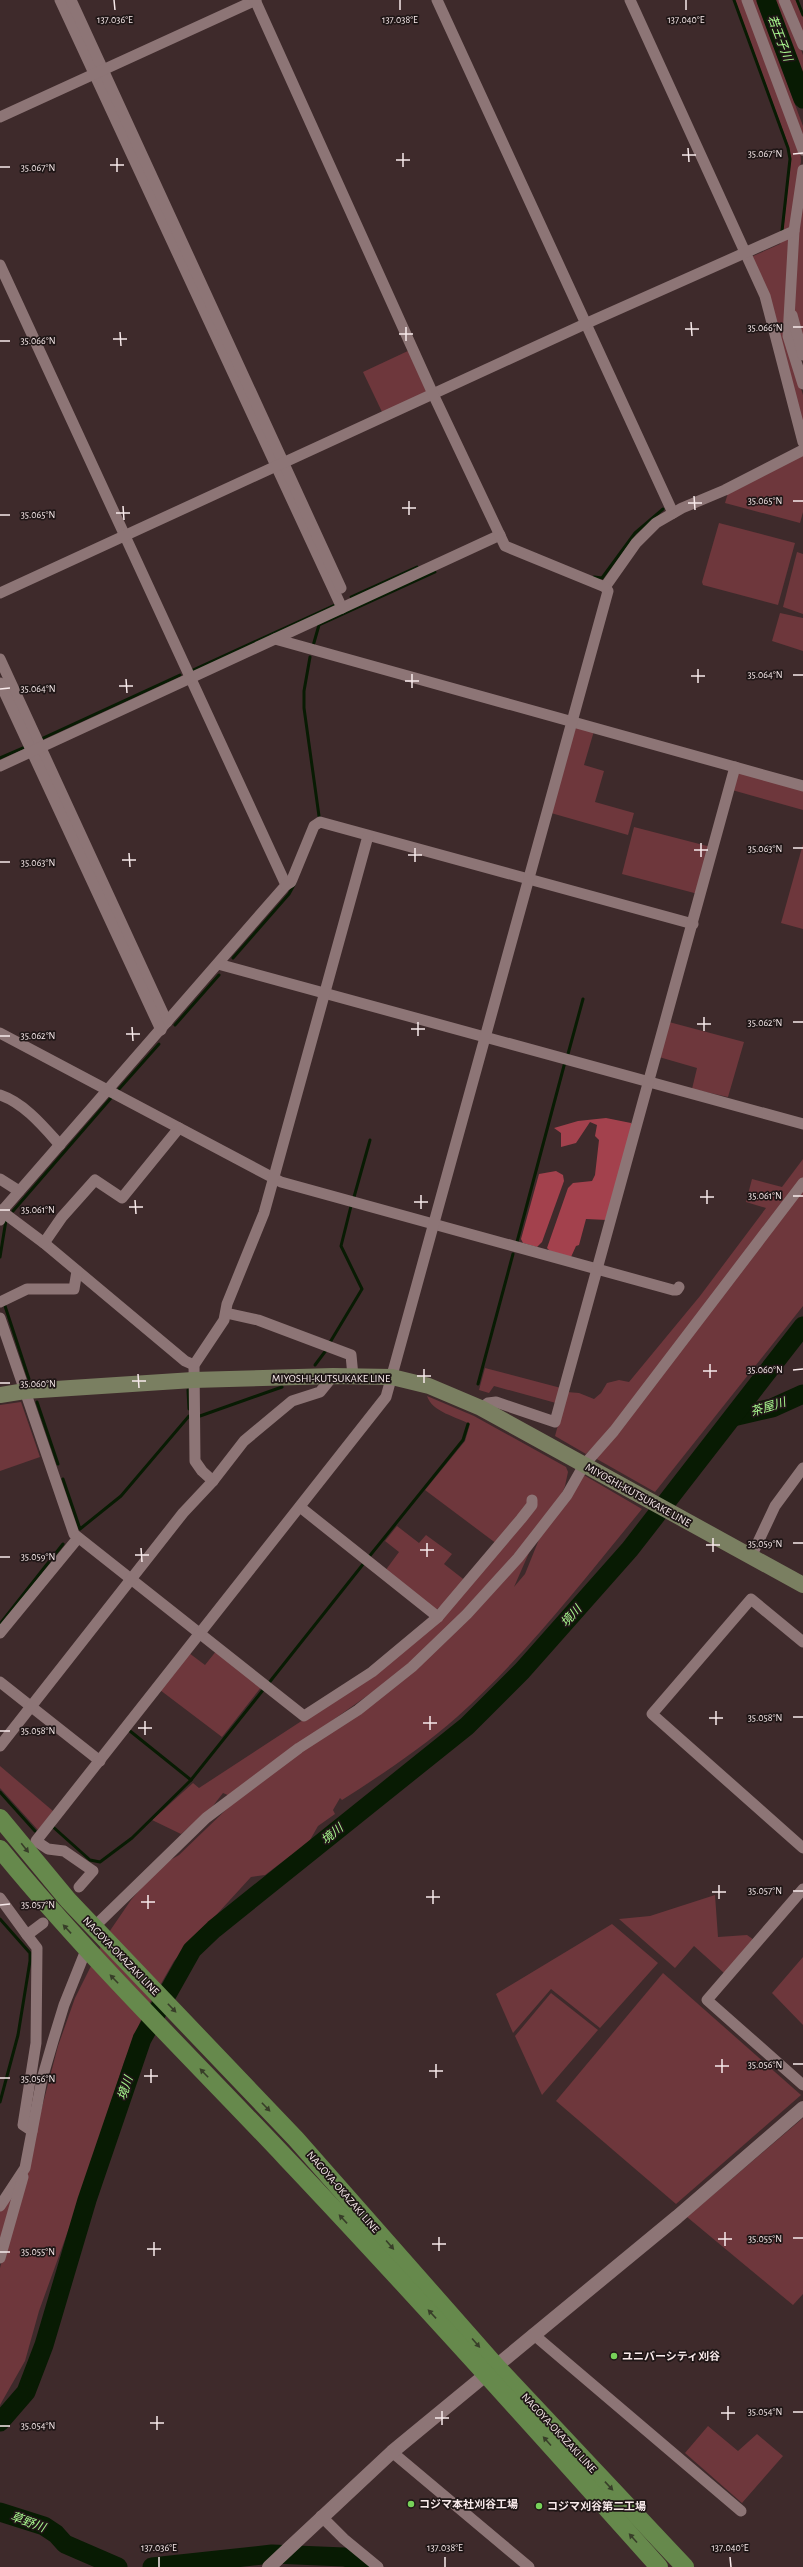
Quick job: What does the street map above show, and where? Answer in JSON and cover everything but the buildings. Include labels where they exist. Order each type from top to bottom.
[{"type":"main road","name":"MIYOSHI-KUTSUKAKE LINE","points":[[0,1395],[193,1373],[392,1377],[429,1386],[481,1408],[803,1585]]},
{"type":"main road","name":"NAGOYA-OKAZAKI LINE","points":[[0,1818],[68,1900],[296,2139],[659,2567]]},
{"type":"main road","name":"NAGOYA-OKAZAKI LINE","points":[[0,1849],[52,1913],[90,1954],[491,2370],[686,2567]]},
{"type":"street","points":[[60,0],[99,72]]},
{"type":"street","points":[[71,0],[99,72],[346,607]]},
{"type":"street","points":[[0,118],[255,0],[433,394],[504,546],[605,587],[608,591],[435,1225],[386,1397],[200,1635],[36,1841],[48,1849],[64,1851],[93,1871],[79,1887]]},
{"type":"street","points":[[437,0],[673,513]]},
{"type":"street","points":[[630,0],[765,296],[803,442]]},
{"type":"street","points":[[747,0],[803,150]]},
{"type":"street","points":[[784,0],[803,45]]},
{"type":"street","points":[[803,170],[794,231],[788,336],[803,384]]},
{"type":"street","points":[[0,593],[745,251],[794,231]]},
{"type":"street","points":[[0,265],[126,536],[189,678],[286,885]]},
{"type":"street","points":[[789,307],[803,355]]},
{"type":"street","points":[[605,587],[619,565],[648,530],[673,513],[725,490],[803,450]]},
{"type":"street","points":[[0,766],[500,535]]},
{"type":"street","points":[[275,639],[803,786]]},
{"type":"street","points":[[0,659],[36,750],[164,1026]]},
{"type":"street","points":[[0,683],[36,750]]},
{"type":"street","points":[[481,1408],[488,1403],[496,1402],[555,1422],[735,767]]},
{"type":"street","points":[[193,1373],[185,1361],[44,1243],[1,1213],[286,885],[291,882],[314,826],[320,822],[693,924]]},
{"type":"street","points":[[214,1481],[202,1471],[195,1461],[193,1373],[224,1320],[227,1304],[264,1213],[272,1178],[323,993],[368,836]]},
{"type":"street","points":[[218,964],[803,1124]]},
{"type":"street","points":[[0,1033],[281,1182],[673,1290],[677,1290],[679,1287]]},
{"type":"street","points":[[0,1095],[14,1101],[40,1123],[60,1145]]},
{"type":"street","points":[[44,1243],[62,1217],[94,1180],[122,1198],[179,1128]]},
{"type":"street","points":[[0,1179],[19,1191]]},
{"type":"street","points":[[100,1933],[206,1818],[299,1748],[358,1710],[412,1667],[468,1614],[518,1558],[567,1495],[584,1465],[614,1431],[803,1183]]},
{"type":"street","points":[[0,1302],[27,1290],[74,1289],[77,1271]]},
{"type":"street","points":[[226,1313],[258,1320],[351,1355],[353,1376]]},
{"type":"street","points":[[0,1318],[74,1534],[78,1538],[86,1541],[200,1635],[304,1716],[372,1672],[438,1616],[521,1519],[532,1505],[532,1500]]},
{"type":"street","points":[[0,1746],[32,1708],[184,1513],[214,1481],[244,1441],[292,1401],[320,1392],[333,1376]]},
{"type":"street","points":[[747,1555],[775,1506],[803,1468]]},
{"type":"street","points":[[300,1507],[438,1616]]},
{"type":"street","points":[[0,1633],[78,1538]]},
{"type":"street","points":[[803,1642],[751,1599],[652,1714],[803,1848]]},
{"type":"street","points":[[0,1682],[100,1761]]},
{"type":"street","points":[[803,1889],[707,2000],[803,2085]]},
{"type":"street","points":[[0,1898],[37,1948],[36,2043],[23,2125],[32,2131]]},
{"type":"street","points":[[27,1935],[43,1923]]},
{"type":"street","points":[[0,2258],[25,2168],[52,2041],[64,2004],[90,1954]]},
{"type":"street","points":[[269,2567],[321,2516],[392,2452],[533,2334],[677,2217],[803,2108]]},
{"type":"street","points":[[0,2206],[25,2168]]},
{"type":"street","points":[[533,2334],[741,2511]]},
{"type":"street","points":[[392,2452],[528,2567]]},
{"type":"street","points":[[321,2516],[344,2539],[378,2567]]},
{"type":"shaded area","points":[[735,0],[744,0],[800,151],[801,161],[792,219],[790,227],[783,233],[791,159],[789,147]]},
{"type":"shaded area","points":[[751,0],[756,0],[803,126],[803,139]]},
{"type":"shaded area","points":[[775,0],[782,0],[803,55],[803,75]]},
{"type":"shaded area","points":[[787,0],[796,0],[803,17],[803,38]]},
{"type":"shaded area","points":[[803,187],[803,344],[795,313],[794,274]]},
{"type":"shaded area","points":[[789,236],[784,334],[803,395],[803,425],[751,257],[780,244],[781,240]]},
{"type":"shaded area","points":[[410,350],[427,392],[383,414],[363,372]]},
{"type":"shaded area","points":[[803,454],[803,512],[800,523],[725,503],[728,493]]},
{"type":"shaded area","points":[[719,523],[795,543],[778,605],[703,585],[702,582]]},
{"type":"shaded area","points":[[797,552],[803,554],[803,614],[783,607]]},
{"type":"shaded area","points":[[780,613],[803,618],[803,651],[772,641]]},
{"type":"shaded area","points":[[578,726],[594,731],[584,765],[604,771],[595,802],[634,813],[628,835],[551,813],[575,729]]},
{"type":"shaded area","points":[[737,772],[803,788],[803,810],[732,790]]},
{"type":"shaded area","points":[[634,827],[711,847],[698,894],[622,874]]},
{"type":"shaded area","points":[[803,844],[803,929],[781,923]]},
{"type":"shaded area","points":[[669,1022],[744,1042],[728,1097],[692,1089],[697,1068],[659,1057]]},
{"type":"shaded area","points":[[606,1118],[631,1123],[633,1126],[607,1220],[586,1219],[579,1245],[576,1246],[571,1257],[550,1251],[547,1248],[568,1188],[573,1183],[592,1181],[595,1175],[599,1140],[595,1136],[597,1125],[590,1122],[576,1143],[561,1147],[561,1133],[554,1128],[578,1121]]},
{"type":"shaded area","points":[[803,1159],[803,1178],[614,1426],[586,1454],[555,1436],[567,1392],[579,1393],[594,1399],[601,1393],[607,1383],[619,1380],[629,1382],[700,1296],[766,1208],[746,1202],[752,1179],[782,1187]]},
{"type":"shaded area","points":[[556,1171],[563,1175],[564,1181],[542,1242],[537,1247],[523,1243],[521,1239],[539,1174]]},
{"type":"shaded area","points":[[803,1187],[803,1306],[655,1492],[595,1458]]},
{"type":"shaded area","points":[[485,1368],[561,1388],[556,1403],[494,1386],[489,1393],[479,1390]]},
{"type":"shaded area","points":[[427,1396],[474,1416],[566,1467],[568,1472],[565,1486],[558,1503],[490,1586],[408,1667],[296,1746],[230,1796],[223,1793],[209,1811],[181,1834],[152,1820],[193,1783],[199,1788],[372,1675],[400,1652],[440,1618],[481,1572],[535,1505],[535,1501],[530,1498],[530,1504],[497,1544],[425,1490],[465,1441],[470,1424],[439,1410],[430,1402]]},
{"type":"shaded area","points":[[21,1402],[40,1457],[0,1471],[0,1405]]},
{"type":"shaded area","points":[[582,1474],[642,1509],[576,1590],[507,1668],[457,1717],[430,1740],[401,1761],[342,1800],[340,1798],[333,1810],[335,1814],[318,1826],[306,1847],[290,1856],[265,1875],[251,1877],[174,1961],[143,2015],[124,2062],[81,2195],[39,2311],[25,2361],[0,2405],[0,2268],[58,2046],[75,1998],[105,1938],[131,1900],[160,1866],[179,1855],[234,1802],[303,1750],[359,1712],[532,1546],[514,1587],[525,1574],[542,1532]]},
{"type":"shaded area","points":[[397,1526],[419,1543],[426,1535],[452,1554],[444,1564],[467,1582],[435,1611],[385,1571],[399,1552],[385,1541]]},
{"type":"shaded area","points":[[217,1650],[262,1686],[222,1737],[160,1690],[189,1653],[205,1665]]},
{"type":"shaded area","points":[[0,1766],[53,1811],[38,1830],[0,1788]]},
{"type":"shaded area","points":[[715,1895],[718,1937],[747,1935],[754,1940],[724,1973],[694,1946],[675,1968],[619,1919],[650,1916]]},
{"type":"shaded area","points":[[612,1924],[658,1963],[600,2028],[551,1989],[513,2033],[496,1994]]},
{"type":"shaded area","points":[[803,1957],[803,2025],[772,1993]]},
{"type":"shaded area","points":[[663,1973],[801,2095],[676,2204],[556,2101]]},
{"type":"shaded area","points":[[551,1993],[598,2030],[542,2095],[515,2036]]},
{"type":"shaded area","points":[[803,2118],[803,2294],[793,2305],[687,2217]]},
{"type":"shaded area","points":[[20,2180],[0,2250],[0,2210]]},
{"type":"shaded area","points":[[708,2426],[738,2451],[757,2434],[783,2456],[742,2503],[685,2453]]},
{"type":"waterway","points":[[734,0],[788,148],[790,159],[782,231]]},
{"type":"waterway","name":"若王子川","points":[[766,0],[803,99]]},
{"type":"waterway","points":[[797,0],[803,15]]},
{"type":"waterway","points":[[594,577],[602,578],[635,533],[663,509]]},
{"type":"waterway","points":[[351,597],[417,567]]},
{"type":"waterway","points":[[313,646],[319,625],[435,572]]},
{"type":"waterway","points":[[193,670],[335,605]]},
{"type":"waterway","points":[[310,657],[304,691],[304,708],[319,816]]},
{"type":"waterway","points":[[41,739],[180,675]]},
{"type":"waterway","points":[[0,758],[25,747]]},
{"type":"waterway","points":[[233,958],[289,894],[295,883]]},
{"type":"waterway","points":[[175,1025],[219,975]]},
{"type":"waterway","points":[[568,1054],[583,999]]},
{"type":"waterway","points":[[119,1089],[159,1044]]},
{"type":"waterway","points":[[517,1242],[565,1062]]},
{"type":"waterway","points":[[13,1211],[111,1098]]},
{"type":"waterway","points":[[354,1197],[370,1140]]},
{"type":"waterway","points":[[329,1344],[362,1289],[341,1246],[351,1206]]},
{"type":"waterway","points":[[0,1257],[6,1220]]},
{"type":"waterway","points":[[478,1384],[513,1254]]},
{"type":"waterway","points":[[5,1306],[29,1379]]},
{"type":"waterway","name":"境川","points":[[0,2422],[26,2392],[44,2345],[87,2200],[142,2039],[192,1950],[214,1929],[467,1726],[522,1671],[630,1549],[803,1326]]},
{"type":"waterway","points":[[315,1365],[327,1349]]},
{"type":"waterway","points":[[200,1416],[282,1387]]},
{"type":"waterway","points":[[188,1390],[189,1409]]},
{"type":"waterway","name":"茶屋川","points":[[733,1417],[772,1408],[803,1394]]},
{"type":"waterway","points":[[37,1402],[58,1464]]},
{"type":"waterway","points":[[63,1479],[80,1529],[121,1496],[189,1416]]},
{"type":"waterway","points":[[368,1558],[463,1440],[468,1424]]},
{"type":"waterway","points":[[0,1624],[63,1544]]},
{"type":"waterway","points":[[268,1684],[364,1563]]},
{"type":"waterway","points":[[52,1826],[90,1860],[100,1862],[132,1838],[191,1780],[263,1690]]},
{"type":"waterway","points":[[130,1731],[191,1780]]},
{"type":"waterway","points":[[0,1792],[35,1831]]},
{"type":"waterway","points":[[0,1919],[30,1953],[18,2035],[0,2102]]},
{"type":"waterway","name":"草野川","points":[[0,2512],[44,2526],[56,2534],[65,2544],[118,2567]]},
{"type":"waterway","name":"草野川","points":[[152,2567],[272,2554],[344,2557],[353,2559],[365,2567]]},
{"type":"place","name":"ユニバーシティ刈谷","points":[[614,2356]]},
{"type":"place","name":"コジマ本社刈谷工場","points":[[411,2504]]},
{"type":"place","name":"コジマ刈谷第二工場","points":[[539,2506]]}]
